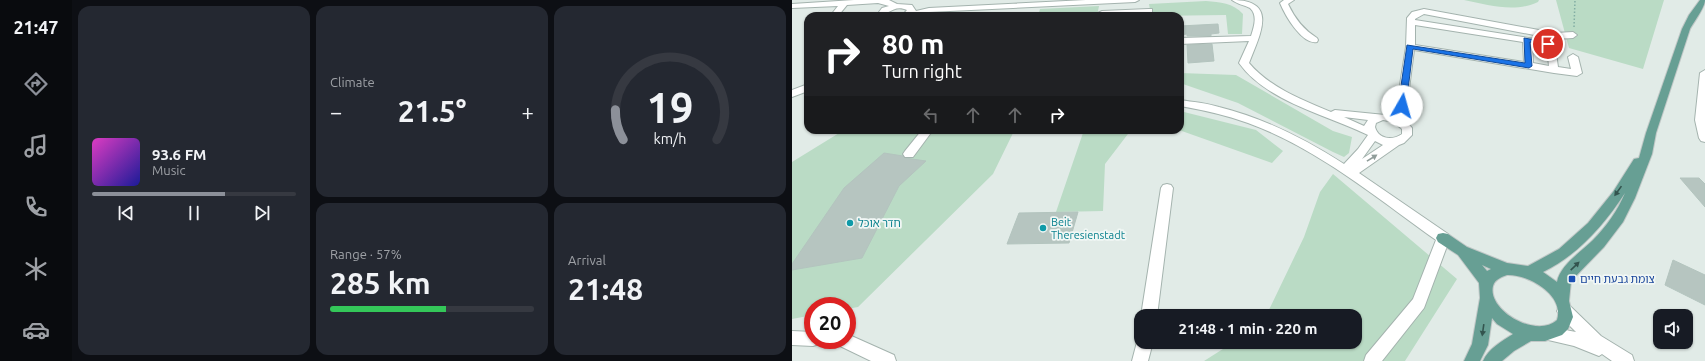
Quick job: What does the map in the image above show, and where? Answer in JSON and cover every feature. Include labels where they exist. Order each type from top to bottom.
[{"type":"main road","points":[[1462,251],[1477,267],[1487,290],[1492,309],[1502,320],[1514,328],[1528,334],[1549,334],[1559,329],[1562,325],[1564,306],[1564,280],[1568,273],[1599,243],[1618,218],[1629,198],[1646,154],[1651,134],[1686,29],[1693,14],[1704,0]]},
{"type":"main road","points":[[1529,272],[1554,260],[1586,234],[1632,172],[1643,153],[1651,134]]},
{"type":"main road","points":[[1442,238],[1462,251],[1506,269]]},
{"type":"main road","points":[[1472,361],[1480,345],[1487,290],[1493,274],[1506,269],[1517,269],[1529,272],[1541,278],[1551,286],[1564,306]]},
{"type":"main road","points":[[1491,361],[1510,344],[1528,334]]},
{"type":"street","points":[[883,12],[904,0]]},
{"type":"street","points":[[891,7],[902,6],[908,9],[929,10],[994,4],[1134,0],[1134,12],[1150,11]]},
{"type":"street","points":[[1236,0],[1247,4],[1257,12],[1260,22],[1244,63],[1248,71],[1272,87],[1324,112],[1372,134],[1383,141],[1401,141],[1407,135],[1407,128],[1400,121],[1387,117],[1378,118],[1324,112]]},
{"type":"street","points":[[1290,0],[1284,3],[1287,12],[1302,33],[1314,40]]},
{"type":"street","points":[[792,6],[878,1],[888,2],[891,7]]},
{"type":"street","points":[[837,12],[845,3]]},
{"type":"street","points":[[1400,121],[1410,47],[1411,18],[1415,14],[1424,12],[1555,36],[1573,35]]},
{"type":"street","points":[[1411,22],[1548,44],[1551,47],[1554,70]]},
{"type":"street","points":[[1184,42],[1255,38]]},
{"type":"street","points":[[1527,40],[1529,66]]},
{"type":"street","points":[[1410,47],[1577,73],[1573,57]]},
{"type":"street","points":[[1705,73],[1700,120],[1705,138]]},
{"type":"street","points":[[792,94],[804,89]]},
{"type":"street","points":[[1184,100],[1200,106]]},
{"type":"street","points":[[1184,104],[1230,113],[1257,122],[1293,140],[1347,172],[1442,238],[1419,303],[1372,361]]},
{"type":"street","points":[[1347,172],[1362,152],[1372,134],[1369,125],[1378,118]]},
{"type":"street","points":[[908,154],[925,134]]},
{"type":"street","points":[[1347,172],[1395,142]]},
{"type":"street","points":[[1150,309],[1167,188]]},
{"type":"street","points":[[1564,306],[1595,341],[1621,358]]},
{"type":"street","points":[[1549,334],[1574,339],[1621,358]]},
{"type":"street","points":[[792,338],[804,339]]},
{"type":"street","points":[[856,346],[888,361]]},
{"type":"street","points":[[1140,361],[1143,349]]},
{"type":"path","points":[[1573,35],[1575,0]]},
{"type":"green space","points":[[1464,0],[1539,0],[1538,2],[1529,5],[1511,8],[1492,6]]},
{"type":"green space","points":[[1556,0],[1664,0],[1643,69],[1569,48]]},
{"type":"green space","points":[[1206,1],[1231,5],[1243,14],[1242,34],[1228,34],[1226,15],[1184,16],[1184,12],[1150,12],[1149,4]]},
{"type":"green space","points":[[1099,6],[1098,12],[1039,12],[1040,9]]},
{"type":"green space","points":[[1184,73],[1236,75],[1333,131],[1352,137],[1349,153],[1344,157],[1238,103],[1184,84]]},
{"type":"green space","points":[[1184,112],[1256,130],[1283,151],[1272,163],[1184,132]]},
{"type":"green space","points":[[838,134],[1013,134],[993,174],[858,307],[856,307],[856,297],[804,297],[804,317],[792,319],[792,162]]},
{"type":"green space","points":[[1083,134],[1128,134],[1105,164],[1103,211],[1056,212]]},
{"type":"green space","points":[[1333,174],[1457,279],[1405,361],[1204,361],[1223,349],[1362,349],[1362,309],[1269,309],[1304,237],[1320,192]]},
{"type":"building","points":[[1218,24],[1219,33],[1211,34],[1211,36],[1187,36],[1187,34],[1184,34],[1184,26]]},
{"type":"building","points":[[1212,44],[1214,61],[1188,63],[1187,45]]},
{"type":"building","name":"חדר אוכל","points":[[884,153],[926,161],[899,186],[862,258],[792,270],[792,264],[844,188]]},
{"type":"building","points":[[1680,178],[1699,178],[1705,184],[1705,207]]},
{"type":"building","name":"Beit Theresienstadt","points":[[1078,212],[1069,243],[1007,244],[1019,213]]},
{"type":"building","points":[[1673,260],[1705,275],[1705,305],[1665,285]]},
{"type":"place","name":"חדר אוכל","points":[[850,223]]},
{"type":"place","name":"Beit Theresienstadt","points":[[1043,228]]},
{"type":"place","name":"צומת גבעת חיים","points":[[1572,279]]},
{"type":"route","points":[[1402,106],[1410,47],[1529,66],[1527,40],[1548,44]]}]
